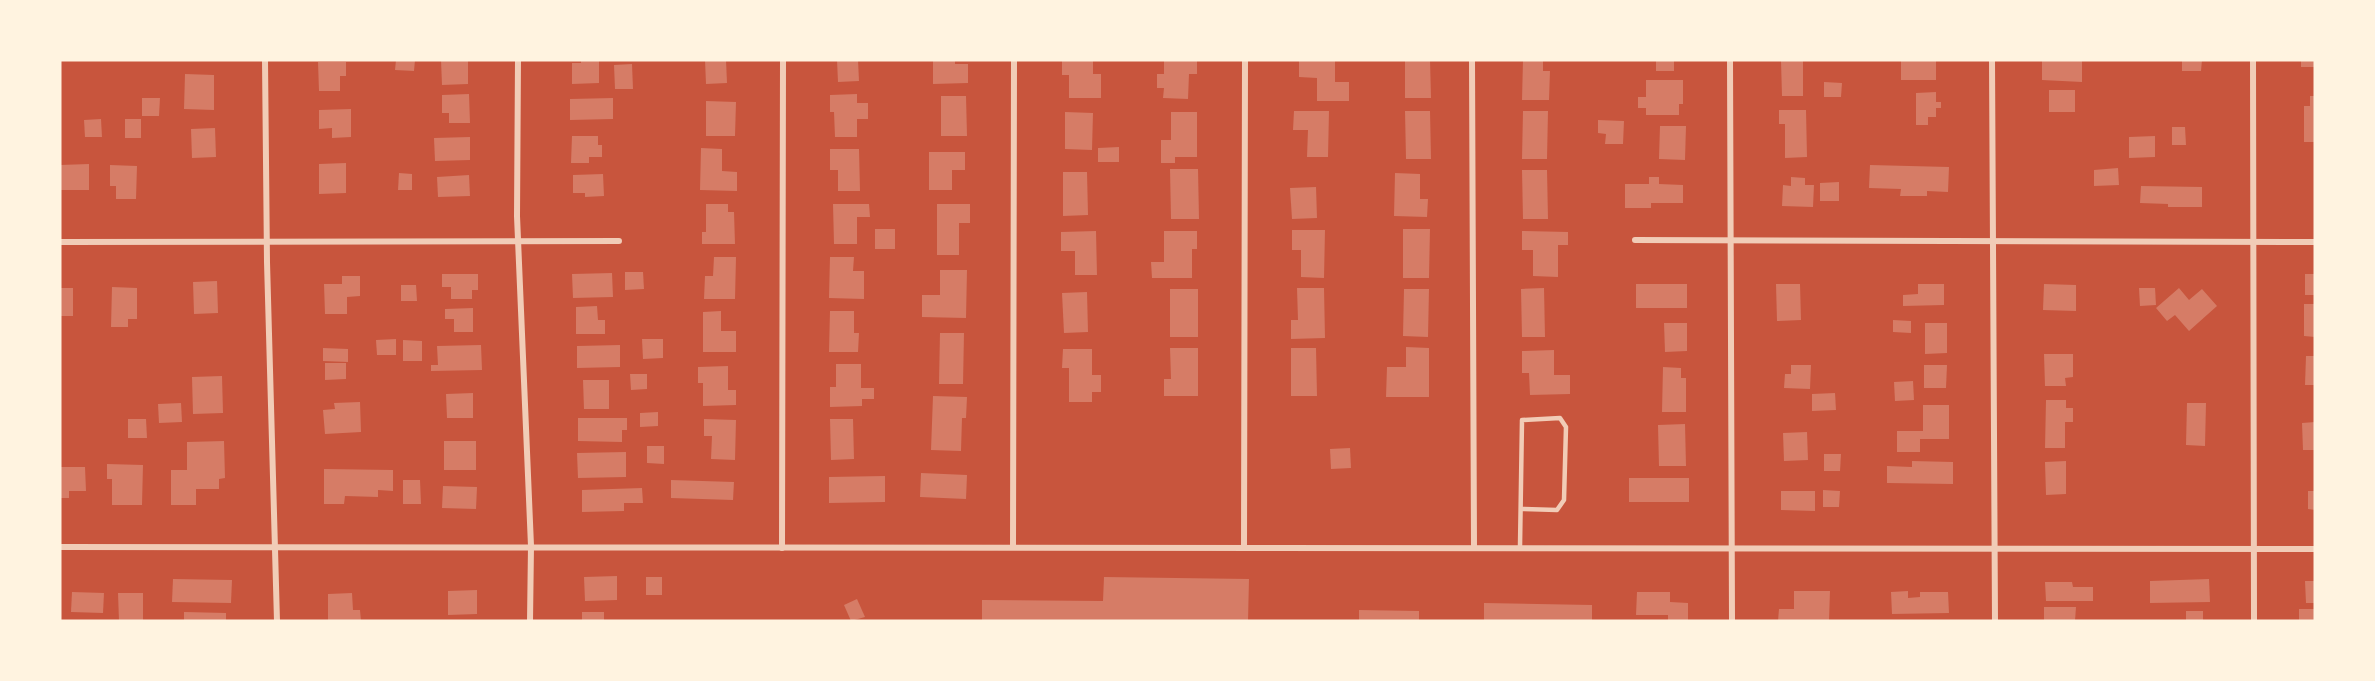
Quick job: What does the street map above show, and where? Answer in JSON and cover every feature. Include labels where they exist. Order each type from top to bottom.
[{"type":"street","points":[[265,60],[266,243],[277,621]]},
{"type":"street","points":[[518,60],[518,242],[531,546],[531,621]]},
{"type":"street","points":[[783,60],[783,548]]},
{"type":"street","points":[[1013,547],[1014,60]]},
{"type":"street","points":[[1244,548],[1245,60]]},
{"type":"street","points":[[1472,60],[1474,547]]},
{"type":"street","points":[[1730,60],[1732,621]]},
{"type":"street","points":[[1992,60],[1995,621]]},
{"type":"street","points":[[2253,60],[2254,621]]},
{"type":"street","points":[[1635,240],[2315,242]]},
{"type":"street","points":[[60,242],[619,241]]},
{"type":"street","points":[[60,547],[2315,549]]},
{"type":"lane","points":[[1520,547],[1522,420],[1560,418],[1566,427],[1564,500],[1557,510],[1522,510]]},
{"type":"building","points":[[396,60],[415,60],[414,71],[395,70]]},
{"type":"building","points":[[441,60],[468,60],[468,84],[442,85]]},
{"type":"building","points":[[581,60],[599,60],[599,83],[572,84],[572,63],[581,63]]},
{"type":"building","points":[[705,60],[726,60],[727,83],[706,84]]},
{"type":"building","points":[[837,60],[858,60],[859,81],[838,82]]},
{"type":"building","points":[[933,60],[955,60],[955,64],[968,64],[968,83],[933,84]]},
{"type":"building","points":[[1062,60],[1093,60],[1093,74],[1101,74],[1101,98],[1069,98],[1069,75],[1062,75]]},
{"type":"building","points":[[1164,60],[1197,60],[1197,74],[1189,74],[1188,99],[1163,98],[1164,88],[1157,88],[1157,74],[1164,74]]},
{"type":"building","points":[[1299,60],[1335,60],[1335,82],[1349,82],[1349,101],[1317,101],[1317,78],[1299,77]]},
{"type":"building","points":[[1405,60],[1430,60],[1431,98],[1405,98]]},
{"type":"building","points":[[1523,60],[1543,60],[1543,71],[1550,71],[1549,100],[1522,100]]},
{"type":"building","points":[[1656,60],[1674,60],[1674,71],[1656,71]]},
{"type":"building","points":[[1901,60],[1936,60],[1936,80],[1901,80]]},
{"type":"building","points":[[2042,60],[2082,60],[2082,82],[2042,80]]},
{"type":"building","points":[[2182,60],[2202,60],[2201,71],[2182,71]]},
{"type":"building","points":[[2301,60],[2315,60],[2315,67],[2301,67]]},
{"type":"building","points":[[1781,61],[1803,61],[1803,96],[1782,96]]},
{"type":"building","points":[[318,62],[346,62],[346,76],[340,76],[340,91],[319,91]]},
{"type":"building","points":[[632,64],[633,89],[615,89],[614,65]]},
{"type":"building","points":[[185,74],[214,75],[214,110],[184,109]]},
{"type":"building","points":[[1646,80],[1683,80],[1683,104],[1679,104],[1679,115],[1646,115],[1646,108],[1638,108],[1638,97],[1646,97]]},
{"type":"building","points":[[1824,82],[1842,83],[1841,97],[1824,97]]},
{"type":"building","points":[[2049,90],[2075,90],[2075,112],[2049,112]]},
{"type":"building","points":[[1936,92],[1936,102],[1941,102],[1941,108],[1936,108],[1936,117],[1928,117],[1928,125],[1916,125],[1916,93]]},
{"type":"building","points":[[469,94],[470,123],[449,123],[449,113],[442,113],[442,95]]},
{"type":"building","points":[[857,94],[857,103],[868,103],[868,119],[857,119],[857,137],[835,137],[834,112],[830,112],[830,95]]},
{"type":"building","points":[[941,96],[966,96],[967,136],[941,136]]},
{"type":"building","points":[[2310,96],[2315,96],[2315,142],[2304,142],[2304,106],[2310,106]]},
{"type":"building","points":[[142,98],[160,98],[159,116],[142,116]]},
{"type":"building","points":[[613,98],[613,119],[570,120],[570,99]]},
{"type":"building","points":[[706,101],[736,102],[735,136],[706,136]]},
{"type":"building","points":[[351,109],[351,137],[332,138],[332,128],[319,129],[319,110]]},
{"type":"building","points":[[1779,110],[1806,110],[1807,157],[1785,158],[1785,124],[1779,124]]},
{"type":"building","points":[[1294,111],[1329,111],[1328,157],[1307,157],[1308,130],[1293,130]]},
{"type":"building","points":[[1405,111],[1430,111],[1431,159],[1406,159]]},
{"type":"building","points":[[1523,111],[1548,111],[1547,159],[1522,159]]},
{"type":"building","points":[[1065,112],[1093,113],[1092,150],[1065,149]]},
{"type":"building","points":[[1171,112],[1197,112],[1197,157],[1175,157],[1175,163],[1161,163],[1161,140],[1171,140]]},
{"type":"building","points":[[101,119],[102,137],[85,137],[84,120]]},
{"type":"building","points":[[125,119],[141,119],[141,138],[125,138]]},
{"type":"building","points":[[1598,120],[1624,121],[1623,144],[1605,144],[1606,134],[1598,133]]},
{"type":"building","points":[[1660,126],[1686,126],[1685,160],[1659,159]]},
{"type":"building","points":[[2172,127],[2185,127],[2186,145],[2172,145]]},
{"type":"building","points":[[215,128],[216,157],[192,158],[191,129]]},
{"type":"building","points":[[572,136],[598,136],[598,145],[602,145],[602,157],[589,157],[589,163],[571,163]]},
{"type":"building","points":[[2155,136],[2155,157],[2129,158],[2129,137]]},
{"type":"building","points":[[470,137],[470,160],[435,161],[434,138]]},
{"type":"building","points":[[1119,147],[1119,162],[1098,162],[1098,148]]},
{"type":"building","points":[[701,148],[722,149],[722,171],[737,172],[737,191],[700,190]]},
{"type":"building","points":[[830,149],[859,149],[860,191],[838,191],[838,170],[830,170]]},
{"type":"building","points":[[929,152],[965,152],[965,170],[952,170],[952,190],[929,190]]},
{"type":"building","points":[[346,163],[346,193],[319,194],[319,164]]},
{"type":"building","points":[[89,164],[89,190],[60,190],[60,165]]},
{"type":"building","points":[[110,165],[137,166],[136,199],[116,199],[116,186],[110,186]]},
{"type":"building","points":[[1870,165],[1949,167],[1948,192],[1927,191],[1927,196],[1900,196],[1901,189],[1869,188]]},
{"type":"building","points":[[2118,168],[2119,185],[2094,186],[2094,170]]},
{"type":"building","points":[[1170,169],[1198,169],[1199,219],[1171,219]]},
{"type":"building","points":[[1522,170],[1547,170],[1548,219],[1523,219]]},
{"type":"building","points":[[1063,172],[1087,172],[1088,215],[1063,216]]},
{"type":"building","points":[[399,173],[412,174],[412,190],[398,190]]},
{"type":"building","points":[[1395,173],[1420,174],[1420,199],[1428,199],[1427,217],[1394,216]]},
{"type":"building","points":[[603,174],[604,196],[585,197],[585,193],[573,193],[573,175]]},
{"type":"building","points":[[469,175],[470,196],[438,197],[437,177]]},
{"type":"building","points":[[1649,177],[1659,177],[1659,184],[1683,185],[1683,203],[1651,203],[1651,208],[1625,208],[1625,184],[1649,184]]},
{"type":"building","points":[[1791,177],[1805,178],[1805,185],[1814,185],[1813,207],[1782,206],[1783,185],[1791,186]]},
{"type":"building","points":[[1839,182],[1839,201],[1820,201],[1820,183]]},
{"type":"building","points":[[2141,186],[2202,187],[2202,207],[2168,207],[2168,204],[2140,203]]},
{"type":"building","points":[[1316,187],[1317,218],[1292,219],[1290,188]]},
{"type":"building","points":[[706,204],[728,204],[728,212],[734,212],[735,244],[702,244],[702,232],[706,232]]},
{"type":"building","points":[[833,204],[869,204],[870,217],[857,217],[857,244],[834,244]]},
{"type":"building","points":[[937,204],[970,204],[970,223],[959,223],[959,255],[937,255]]},
{"type":"building","points":[[875,229],[895,229],[895,249],[875,249]]},
{"type":"building","points":[[1403,229],[1430,229],[1429,278],[1403,278]]},
{"type":"building","points":[[1292,230],[1325,230],[1324,278],[1301,277],[1301,250],[1292,250]]},
{"type":"building","points":[[1096,231],[1097,275],[1075,275],[1075,251],[1061,251],[1061,232]]},
{"type":"building","points":[[1164,231],[1197,231],[1197,249],[1192,249],[1192,278],[1152,278],[1151,262],[1164,262]]},
{"type":"building","points":[[1522,231],[1568,232],[1568,245],[1558,245],[1558,277],[1533,276],[1533,250],[1522,250]]},
{"type":"building","points":[[714,257],[736,257],[735,299],[704,299],[705,276],[713,276]]},
{"type":"building","points":[[830,257],[854,257],[853,271],[864,271],[864,299],[829,298]]},
{"type":"building","points":[[940,270],[967,270],[966,318],[922,317],[922,295],[940,295]]},
{"type":"building","points":[[625,272],[643,272],[644,289],[625,290]]},
{"type":"building","points":[[612,273],[613,297],[573,298],[572,274]]},
{"type":"building","points":[[442,274],[478,274],[478,290],[472,290],[472,299],[451,299],[451,287],[442,287]]},
{"type":"building","points":[[2305,274],[2315,274],[2315,295],[2305,295]]},
{"type":"building","points":[[342,276],[360,276],[360,296],[347,297],[347,314],[325,314],[324,284],[342,284]]},
{"type":"building","points":[[217,281],[218,313],[194,314],[193,282]]},
{"type":"building","points":[[1636,284],[1687,284],[1687,308],[1636,308]]},
{"type":"building","points":[[1776,284],[1800,284],[1801,320],[1777,321]]},
{"type":"building","points":[[1918,284],[1944,284],[1944,305],[1903,306],[1903,295],[1918,294]]},
{"type":"building","points":[[2044,284],[2076,285],[2076,311],[2043,310]]},
{"type":"building","points":[[401,285],[416,285],[417,301],[401,301]]},
{"type":"building","points":[[112,287],[137,288],[137,319],[128,319],[128,327],[111,327]]},
{"type":"building","points":[[60,288],[73,288],[73,316],[60,316]]},
{"type":"building","points":[[1297,288],[1324,288],[1325,338],[1291,339],[1291,320],[1298,320]]},
{"type":"building","points":[[1544,288],[1545,337],[1522,337],[1521,289]]},
{"type":"building","points":[[2139,288],[2155,288],[2156,305],[2140,306]]},
{"type":"building","points":[[2179,288],[2189,300],[2202,289],[2217,306],[2189,331],[2175,315],[2167,321],[2156,308]]},
{"type":"building","points":[[1170,289],[1198,289],[1198,337],[1170,337]]},
{"type":"building","points":[[1404,289],[1429,289],[1428,337],[1403,336]]},
{"type":"building","points":[[1087,292],[1088,332],[1064,333],[1062,293]]},
{"type":"building","points":[[2304,304],[2315,304],[2315,337],[2304,336]]},
{"type":"building","points":[[597,306],[598,320],[605,320],[605,334],[576,334],[576,307]]},
{"type":"building","points":[[473,308],[473,332],[454,332],[454,319],[445,319],[445,309]]},
{"type":"building","points":[[721,311],[721,331],[736,331],[736,352],[703,352],[703,312]]},
{"type":"building","points":[[830,311],[854,311],[854,333],[859,333],[858,352],[829,352]]},
{"type":"building","points":[[1893,320],[1911,321],[1911,333],[1893,332]]},
{"type":"building","points":[[1664,323],[1687,323],[1687,351],[1665,352]]},
{"type":"building","points":[[1925,323],[1947,323],[1947,353],[1925,354]]},
{"type":"building","points":[[940,333],[964,333],[963,384],[939,384]]},
{"type":"building","points":[[396,339],[396,355],[377,355],[376,340]]},
{"type":"building","points":[[642,339],[663,339],[663,358],[643,359]]},
{"type":"building","points":[[403,340],[422,341],[422,361],[403,361]]},
{"type":"building","points":[[481,345],[482,370],[431,371],[431,365],[438,365],[437,346]]},
{"type":"building","points":[[620,345],[620,367],[577,368],[577,346]]},
{"type":"building","points":[[1406,347],[1429,348],[1429,397],[1386,397],[1387,367],[1406,367]]},
{"type":"building","points":[[323,348],[348,349],[348,362],[323,361]]},
{"type":"building","points":[[1170,348],[1198,348],[1198,396],[1164,396],[1164,379],[1171,379]]},
{"type":"building","points":[[1291,348],[1316,348],[1317,396],[1291,396]]},
{"type":"building","points":[[1063,349],[1092,349],[1092,375],[1101,375],[1101,392],[1092,392],[1092,402],[1069,402],[1069,368],[1062,368]]},
{"type":"building","points":[[1554,350],[1554,375],[1570,375],[1570,394],[1530,395],[1529,373],[1522,373],[1522,351]]},
{"type":"building","points":[[2044,354],[2073,354],[2073,377],[2065,378],[2066,386],[2045,386]]},
{"type":"building","points":[[2306,356],[2315,356],[2315,385],[2305,385]]},
{"type":"building","points":[[325,363],[346,363],[346,379],[325,380]]},
{"type":"building","points":[[836,364],[861,364],[861,388],[874,388],[874,399],[862,399],[862,406],[830,407],[830,387],[836,387]]},
{"type":"building","points":[[1791,365],[1811,365],[1810,389],[1784,388],[1785,374],[1791,374]]},
{"type":"building","points":[[1924,365],[1947,365],[1946,388],[1924,388]]},
{"type":"building","points":[[728,366],[728,390],[736,390],[736,405],[703,406],[703,383],[698,383],[698,367]]},
{"type":"building","points":[[1663,367],[1681,368],[1681,378],[1686,378],[1686,412],[1662,412]]},
{"type":"building","points":[[630,374],[647,374],[647,389],[631,390]]},
{"type":"building","points":[[222,376],[223,413],[193,414],[192,377]]},
{"type":"building","points":[[583,380],[609,380],[609,409],[584,409]]},
{"type":"building","points":[[1913,381],[1914,400],[1895,401],[1894,382]]},
{"type":"building","points":[[473,393],[473,418],[447,418],[446,394]]},
{"type":"building","points":[[1835,393],[1836,410],[1812,411],[1812,394]]},
{"type":"building","points":[[933,396],[967,397],[966,418],[962,418],[961,451],[931,450]]},
{"type":"building","points":[[2046,400],[2066,400],[2066,408],[2073,408],[2073,422],[2065,422],[2065,448],[2045,448]]},
{"type":"building","points":[[360,402],[361,432],[325,434],[323,410],[335,409],[334,403]]},
{"type":"building","points":[[181,403],[182,422],[159,423],[158,404]]},
{"type":"building","points":[[2187,403],[2206,403],[2205,446],[2186,445]]},
{"type":"building","points":[[1923,405],[1949,405],[1949,439],[1920,439],[1920,452],[1897,452],[1897,431],[1923,431]]},
{"type":"building","points":[[658,412],[658,426],[640,427],[640,413]]},
{"type":"building","points":[[578,418],[627,418],[627,430],[622,430],[622,442],[578,441]]},
{"type":"building","points":[[128,419],[146,419],[147,438],[128,438]]},
{"type":"building","points":[[704,419],[736,420],[735,460],[711,459],[712,436],[704,436]]},
{"type":"building","points":[[830,419],[853,419],[854,459],[831,460]]},
{"type":"building","points":[[2315,422],[2315,450],[2303,450],[2302,423]]},
{"type":"building","points":[[1685,424],[1686,466],[1659,466],[1658,425]]},
{"type":"building","points":[[1807,432],[1808,460],[1784,461],[1783,433]]},
{"type":"building","points":[[224,441],[225,478],[219,479],[219,489],[196,489],[196,505],[171,505],[171,470],[187,470],[187,442]]},
{"type":"building","points":[[444,441],[476,441],[476,470],[444,470]]},
{"type":"building","points":[[647,446],[664,446],[664,464],[647,463]]},
{"type":"building","points":[[1350,448],[1351,468],[1331,469],[1330,449]]},
{"type":"building","points":[[626,452],[626,477],[578,478],[577,453]]},
{"type":"building","points":[[1824,454],[1841,454],[1840,471],[1824,471]]},
{"type":"building","points":[[1912,461],[1953,462],[1953,484],[1887,483],[1887,466],[1912,467]]},
{"type":"building","points":[[2066,461],[2066,494],[2046,495],[2045,462]]},
{"type":"building","points":[[107,464],[143,465],[142,505],[112,505],[112,479],[107,479]]},
{"type":"building","points":[[60,467],[85,467],[86,491],[69,491],[69,498],[60,498]]},
{"type":"building","points":[[324,469],[393,470],[393,491],[378,490],[378,497],[345,496],[344,504],[324,504]]},
{"type":"building","points":[[921,473],[967,475],[966,499],[920,497]]},
{"type":"building","points":[[885,476],[885,502],[829,503],[829,477]]},
{"type":"building","points":[[1629,478],[1689,478],[1689,502],[1629,502]]},
{"type":"building","points":[[403,480],[420,480],[421,504],[403,504]]},
{"type":"building","points":[[671,480],[734,482],[733,500],[671,498]]},
{"type":"building","points":[[443,486],[477,487],[476,509],[442,508]]},
{"type":"building","points":[[642,488],[643,503],[624,503],[624,511],[582,512],[582,490]]},
{"type":"building","points":[[1823,490],[1840,491],[1839,507],[1823,507]]},
{"type":"building","points":[[1781,491],[1815,491],[1815,511],[1781,510]]},
{"type":"building","points":[[2308,491],[2315,491],[2315,510],[2308,509]]},
{"type":"building","points":[[617,576],[617,600],[585,601],[584,577]]},
{"type":"building","points":[[646,577],[662,577],[662,595],[646,595]]},
{"type":"building","points":[[1104,577],[1249,579],[1248,621],[982,621],[982,600],[1103,601]]},
{"type":"building","points":[[173,579],[232,580],[231,603],[172,602]]},
{"type":"building","points":[[2209,579],[2210,602],[2150,603],[2150,581]]},
{"type":"building","points":[[2305,581],[2315,581],[2315,603],[2306,603]]},
{"type":"building","points":[[2045,582],[2072,582],[2073,587],[2093,587],[2093,601],[2046,601]]},
{"type":"building","points":[[477,590],[477,614],[448,615],[448,591]]},
{"type":"building","points":[[1794,591],[1830,591],[1829,621],[1778,621],[1779,609],[1794,609]]},
{"type":"building","points":[[1908,591],[1908,598],[1920,597],[1920,592],[1948,592],[1949,613],[1892,614],[1891,592]]},
{"type":"building","points":[[72,592],[104,593],[103,613],[71,612]]},
{"type":"building","points":[[1637,592],[1670,592],[1670,602],[1688,603],[1688,621],[1668,621],[1668,615],[1636,615]]},
{"type":"building","points":[[118,593],[143,593],[143,621],[119,621]]},
{"type":"building","points":[[352,593],[353,610],[360,610],[361,621],[328,621],[328,594]]},
{"type":"building","points":[[857,599],[865,617],[851,621],[844,605]]},
{"type":"building","points":[[1484,603],[1592,605],[1592,621],[1484,621]]},
{"type":"building","points":[[2044,607],[2076,607],[2075,621],[2044,621]]},
{"type":"building","points":[[2299,609],[2315,609],[2315,621],[2299,621]]},
{"type":"building","points":[[1359,610],[1419,611],[1419,621],[1359,621]]},
{"type":"building","points":[[2186,611],[2203,611],[2203,621],[2186,621]]},
{"type":"building","points":[[184,612],[226,613],[226,621],[184,621]]},
{"type":"building","points":[[582,612],[604,612],[604,621],[582,621]]}]
